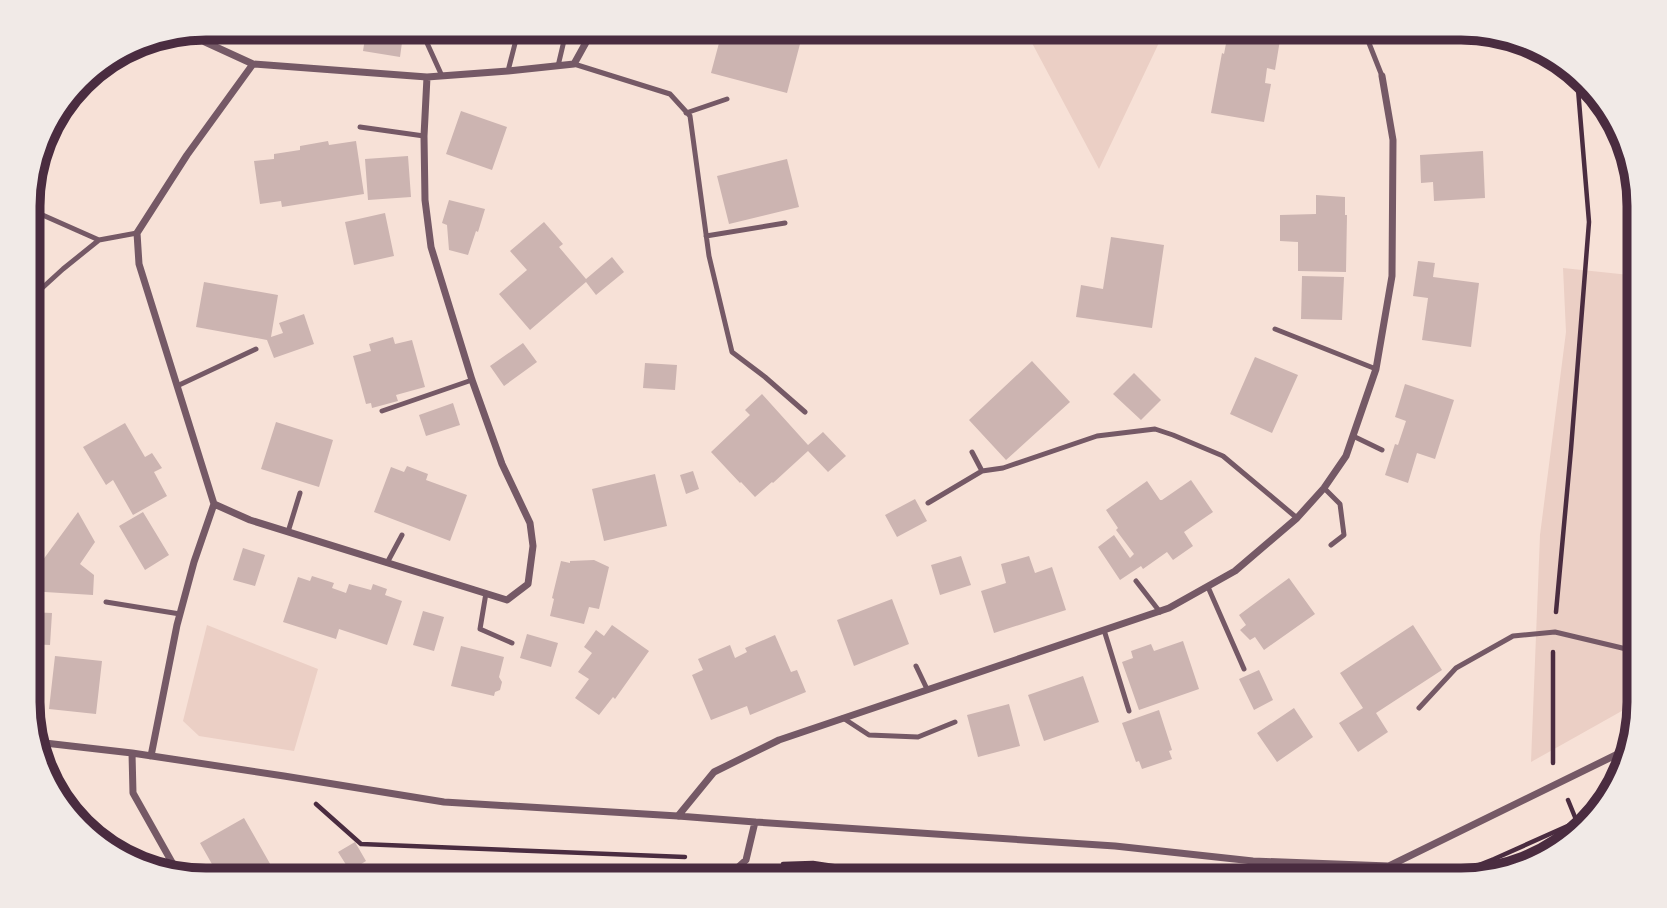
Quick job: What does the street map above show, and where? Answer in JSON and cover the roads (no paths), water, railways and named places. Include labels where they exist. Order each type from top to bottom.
[{"type":"street","points":[[203,40],[253,64],[442,76],[574,64],[587,40]]},
{"type":"street","points":[[151,756],[180,614],[214,504],[139,264],[138,233],[187,155],[253,64]]},
{"type":"street","points":[[214,504],[250,520],[507,600],[528,584],[533,547],[530,523],[502,464],[472,380],[431,247],[425,200],[427,76]]},
{"type":"street","points":[[678,816],[714,772],[779,740],[1169,608],[1235,571],[1297,518],[1324,488],[1346,456],[1376,369],[1392,276],[1393,140],[1382,76]]},
{"type":"street","points":[[46,743],[132,753],[444,802],[1115,846],[1253,861],[1389,866],[1618,753]]},
{"type":"street","points":[[132,753],[133,793],[173,864]]},
{"type":"street","points":[[738,868],[746,860],[755,822]]},
{"type":"lane","points":[[508,71],[516,40]]},
{"type":"lane","points":[[558,66],[564,40]]},
{"type":"lane","points":[[1368,40],[1382,76]]},
{"type":"lane","points":[[428,43],[442,76]]},
{"type":"lane","points":[[574,64],[670,94],[690,116],[709,256],[732,352],[805,412]]},
{"type":"lane","points":[[686,113],[727,99]]},
{"type":"lane","points":[[360,127],[424,136]]},
{"type":"lane","points":[[41,214],[99,240]]},
{"type":"lane","points":[[706,236],[785,223]]},
{"type":"lane","points":[[41,289],[99,240],[138,233]]},
{"type":"lane","points":[[1275,329],[1376,369]]},
{"type":"lane","points":[[177,386],[256,349]]},
{"type":"lane","points":[[382,411],[472,380]]},
{"type":"lane","points":[[928,503],[982,471],[1003,468],[1097,436],[1155,429],[1223,456],[1297,518]]},
{"type":"lane","points":[[1353,436],[1382,450]]},
{"type":"lane","points":[[972,452],[982,471]]},
{"type":"lane","points":[[1324,488],[1340,505],[1345,535],[1331,545]]},
{"type":"lane","points":[[288,532],[300,493]]},
{"type":"lane","points":[[387,563],[402,535]]},
{"type":"lane","points":[[1136,581],[1160,612]]},
{"type":"lane","points":[[1208,587],[1244,669]]},
{"type":"lane","points":[[486,593],[480,629],[512,643]]},
{"type":"lane","points":[[106,602],[180,614]]},
{"type":"lane","points":[[1104,630],[1129,711]]},
{"type":"lane","points":[[1419,708],[1456,668],[1513,636],[1555,632],[1627,649]]},
{"type":"lane","points":[[916,666],[927,689]]},
{"type":"lane","points":[[843,718],[869,736],[918,737],[955,722]]}]
